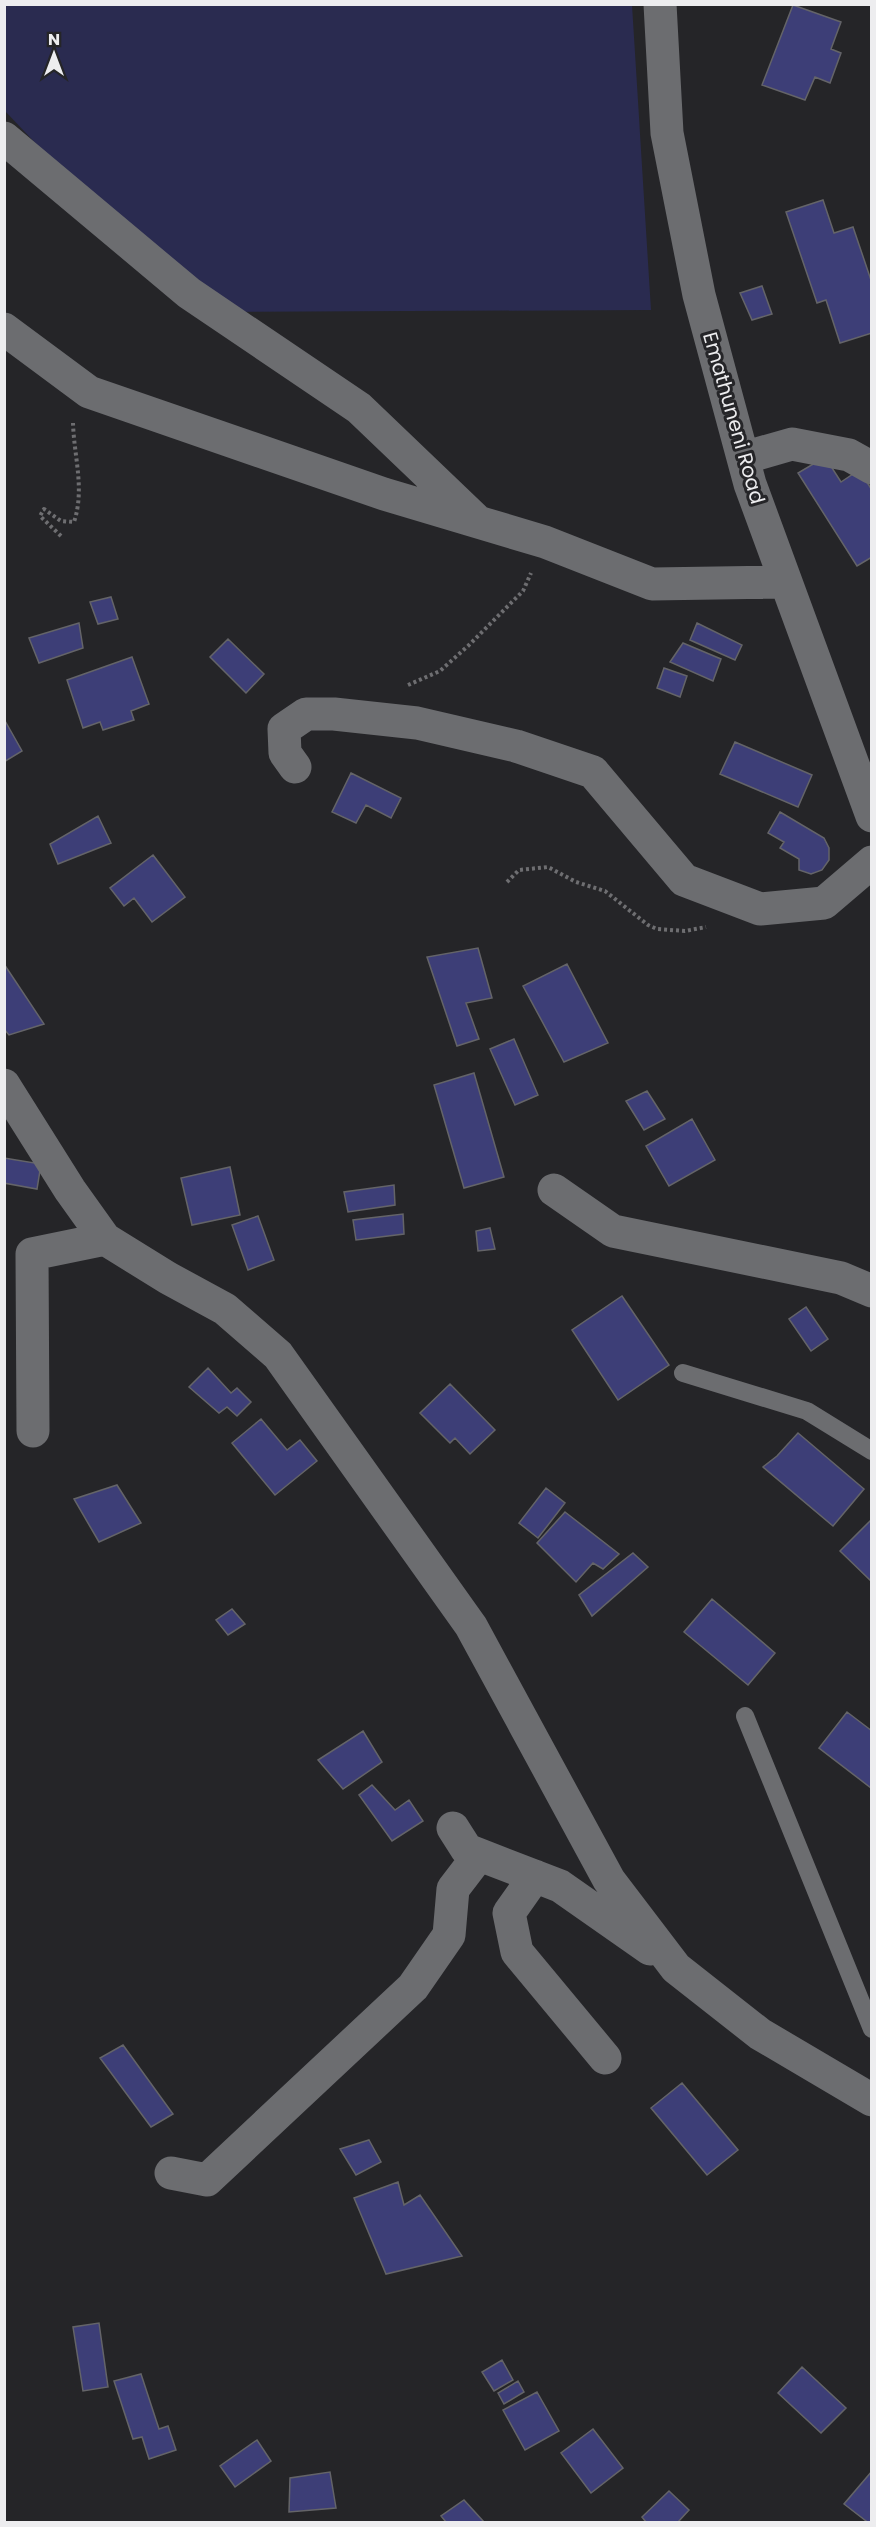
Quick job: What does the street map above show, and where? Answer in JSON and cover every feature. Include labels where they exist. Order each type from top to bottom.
[{"type":"street","name":"Emathuneni Road","points":[[660,4],[667,133],[699,295],[743,458],[872,816]]},
{"type":"street","points":[[4,138],[189,293],[359,408],[478,522]]},
{"type":"street","points":[[4,329],[89,392],[384,494],[545,542],[652,584],[786,582]]},
{"type":"street","points":[[743,458],[792,444],[849,455],[872,468]]},
{"type":"street","points":[[295,767],[285,753],[284,729],[306,714],[333,714],[417,723],[516,746],[593,772],[684,880],[760,909],[824,903],[872,862]]},
{"type":"street","points":[[4,1085],[70,1190],[105,1239],[168,1278],[225,1309],[279,1355],[471,1626],[609,1880],[676,1968]]},
{"type":"street","points":[[554,1190],[613,1231],[841,1278],[872,1291]]},
{"type":"street","points":[[33,1431],[32,1254],[105,1239]]},
{"type":"street","points":[[453,1828],[467,1850],[560,1886],[676,1968],[760,2034],[872,2100]]},
{"type":"street","points":[[171,2173],[207,2180],[412,1987],[449,1935],[453,1888],[479,1855]]},
{"type":"street","points":[[535,1876],[509,1913],[517,1952],[605,2058]]},
{"type":"lane","points":[[683,1373],[807,1411],[872,1451]]},
{"type":"lane","points":[[746,1716],[872,2029]]},
{"type":"path","points":[[61,536],[40,516],[44,509],[61,521],[74,522],[78,510],[80,472],[73,426],[74,408],[66,400],[63,386],[70,377]]},
{"type":"path","points":[[402,690],[440,671],[523,591],[545,542]]},
{"type":"path","points":[[507,882],[519,870],[548,867],[576,882],[605,891],[648,925],[672,930],[698,930],[706,926],[725,896]]},
{"type":"shaded area","points":[[5,5],[632,5],[651,310],[196,312],[5,111]]},
{"type":"building","points":[[793,5],[841,22],[831,49],[841,53],[830,83],[815,77],[805,100],[762,85]]},
{"type":"building","points":[[823,200],[834,233],[853,227],[872,283],[872,333],[840,343],[826,300],[817,303],[786,212]]},
{"type":"building","points":[[762,286],[772,314],[752,320],[740,293]]},
{"type":"building","points":[[825,457],[841,482],[859,470],[872,490],[872,557],[857,566],[798,473]]},
{"type":"building","points":[[111,597],[118,619],[98,624],[90,602]]},
{"type":"building","points":[[79,623],[83,648],[39,663],[29,638]]},
{"type":"building","points":[[697,623],[742,645],[735,660],[690,640]]},
{"type":"building","points":[[228,639],[264,674],[246,693],[210,657]]},
{"type":"building","points":[[683,643],[721,659],[713,681],[670,662]]},
{"type":"building","points":[[132,657],[149,704],[131,711],[134,720],[103,730],[100,722],[83,728],[67,680]]},
{"type":"building","points":[[664,668],[687,676],[680,697],[657,688]]},
{"type":"building","points":[[4,719],[22,751],[4,762]]},
{"type":"building","points":[[735,742],[812,775],[798,807],[720,774]]},
{"type":"building","points":[[351,773],[401,798],[391,818],[366,805],[356,823],[332,812]]},
{"type":"building","points":[[780,812],[824,838],[829,848],[829,860],[822,870],[811,874],[799,870],[799,859],[780,848],[784,842],[768,833]]},
{"type":"building","points":[[98,816],[111,843],[58,864],[50,844]]},
{"type":"building","points":[[153,855],[185,897],[152,922],[134,898],[124,906],[110,888]]},
{"type":"building","points":[[478,948],[492,998],[466,1003],[479,1039],[457,1046],[427,957]]},
{"type":"building","points":[[4,964],[44,1024],[9,1035],[4,1029]]},
{"type":"building","points":[[567,964],[608,1043],[564,1062],[523,986]]},
{"type":"building","points":[[514,1039],[538,1095],[515,1105],[490,1049]]},
{"type":"building","points":[[474,1073],[504,1177],[464,1188],[434,1085]]},
{"type":"building","points":[[647,1091],[665,1119],[644,1130],[626,1101]]},
{"type":"building","points":[[692,1119],[715,1160],[669,1186],[646,1146]]},
{"type":"building","points":[[4,1158],[41,1164],[37,1189],[4,1183]]},
{"type":"building","points":[[230,1167],[240,1215],[192,1225],[181,1178]]},
{"type":"building","points":[[394,1185],[395,1205],[348,1212],[344,1192]]},
{"type":"building","points":[[403,1214],[404,1234],[356,1240],[353,1220]]},
{"type":"building","points":[[258,1216],[274,1260],[248,1270],[232,1225]]},
{"type":"building","points":[[490,1228],[495,1249],[478,1251],[476,1231]]},
{"type":"building","points":[[622,1296],[669,1365],[618,1400],[572,1330]]},
{"type":"building","points":[[806,1307],[828,1339],[811,1351],[789,1319]]},
{"type":"building","points":[[208,1368],[231,1393],[237,1388],[251,1402],[237,1416],[227,1407],[219,1413],[189,1387]]},
{"type":"building","points":[[450,1384],[495,1430],[470,1454],[455,1438],[450,1443],[420,1413]]},
{"type":"building","points":[[261,1419],[287,1450],[300,1440],[317,1461],[275,1495],[232,1443]]},
{"type":"building","points":[[798,1433],[864,1489],[833,1526],[763,1467],[777,1456]]},
{"type":"building","points":[[117,1485],[141,1523],[99,1542],[74,1499]]},
{"type":"building","points":[[546,1488],[565,1503],[538,1538],[519,1523]]},
{"type":"building","points":[[565,1512],[619,1554],[603,1569],[593,1563],[576,1582],[537,1543]]},
{"type":"building","points":[[872,1519],[872,1582],[840,1551]]},
{"type":"building","points":[[633,1553],[648,1567],[592,1616],[579,1595]]},
{"type":"building","points":[[712,1599],[775,1653],[748,1685],[684,1632]]},
{"type":"building","points":[[232,1609],[245,1624],[228,1635],[216,1620]]},
{"type":"building","points":[[847,1712],[872,1731],[871,1788],[819,1748]]},
{"type":"building","points":[[363,1731],[382,1762],[343,1789],[318,1760]]},
{"type":"building","points":[[372,1785],[395,1810],[409,1800],[423,1821],[392,1841],[359,1795]]},
{"type":"building","points":[[123,2045],[173,2114],[151,2127],[100,2058]]},
{"type":"building","points":[[682,2083],[738,2150],[707,2175],[651,2108]]},
{"type":"building","points":[[369,2140],[381,2162],[356,2175],[340,2149]]},
{"type":"building","points":[[398,2182],[404,2205],[420,2195],[462,2256],[386,2274],[354,2198]]},
{"type":"building","points":[[99,2323],[108,2387],[83,2391],[73,2327]]},
{"type":"building","points":[[502,2360],[513,2380],[494,2391],[482,2372]]},
{"type":"building","points":[[802,2367],[846,2408],[821,2433],[778,2393]]},
{"type":"building","points":[[141,2374],[159,2429],[168,2426],[176,2450],[149,2459],[142,2437],[133,2439],[114,2381]]},
{"type":"building","points":[[518,2381],[524,2392],[504,2404],[498,2393]]},
{"type":"building","points":[[537,2392],[559,2431],[525,2450],[503,2410]]},
{"type":"building","points":[[593,2429],[623,2468],[591,2493],[561,2453]]},
{"type":"building","points":[[257,2440],[271,2461],[235,2487],[220,2466]]},
{"type":"building","points":[[872,2471],[872,2522],[863,2522],[866,2521],[844,2504]]},
{"type":"building","points":[[330,2472],[336,2508],[289,2512],[290,2478]]},
{"type":"building","points":[[669,2491],[689,2510],[678,2522],[646,2522],[642,2517]]},
{"type":"building","points":[[464,2500],[484,2522],[446,2522],[441,2516]]}]
